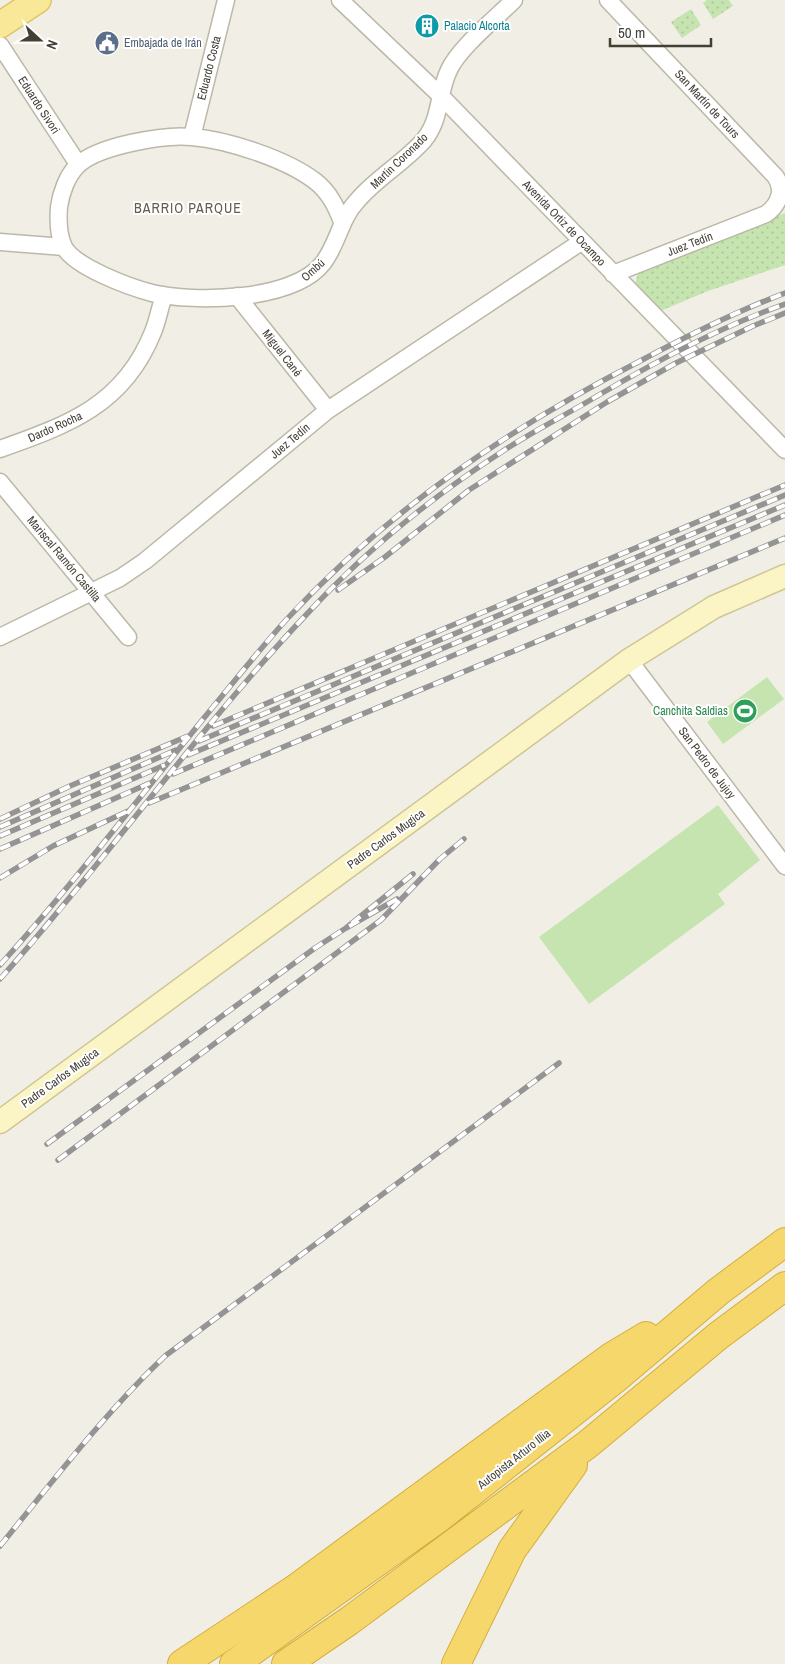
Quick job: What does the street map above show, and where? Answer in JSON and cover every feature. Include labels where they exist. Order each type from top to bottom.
[{"type":"highway","name":"Autopista Arturo Illia","points":[[234,1664],[440,1517],[615,1379],[719,1290],[785,1242]]},
{"type":"highway","points":[[286,1664],[349,1621],[588,1444],[718,1336],[785,1286]]},
{"type":"highway","points":[[182,1664],[295,1589],[611,1357],[719,1290]]},
{"type":"highway","points":[[456,1664],[512,1550],[588,1444]]},
{"type":"main road","points":[[0,25],[38,0]]},
{"type":"street","name":"Eduardo Costa","points":[[192,137],[226,0]]},
{"type":"street","name":"Avenida Ortiz de Ocampo","points":[[340,0],[441,96],[785,450]]},
{"type":"street","name":"Martin Coronado","points":[[342,222],[361,196],[423,141],[434,122],[446,75],[456,58],[514,0]]},
{"type":"street","name":"San Martín de Tours","points":[[608,0],[777,180],[780,188],[779,198],[776,206],[766,214]]},
{"type":"street","name":"Eduardo Sivori","points":[[0,45],[78,164]]},
{"type":"street","points":[[0,242],[64,247],[59,229],[60,199],[70,175],[78,164],[104,152],[169,137],[192,137],[252,152],[305,174],[327,192],[342,222]]},
{"type":"street","name":"Juez Tedín","points":[[613,274],[766,214]]},
{"type":"street","name":"Ombú","points":[[64,247],[79,262],[102,274],[135,288],[164,295],[237,296],[262,294],[287,288],[310,275],[330,253],[342,222]]},
{"type":"street","name":"Juez Tedín","points":[[0,637],[120,578],[157,552],[328,410],[581,242]]},
{"type":"street","name":"Dardo Rocha","points":[[0,449],[78,419],[108,397],[121,384],[137,362],[153,332],[164,295]]},
{"type":"street","name":"Miguel Cané","points":[[237,296],[328,410]]},
{"type":"street","name":"Mariscal Ramón Castilla","points":[[0,482],[128,637]]},
{"type":"street","name":"Padre Carlos Mugica","points":[[0,1122],[629,660],[714,607],[785,576]]},
{"type":"street","name":"San Pedro de Jujuy","points":[[629,660],[785,866]]},
{"type":"green space","points":[[707,0],[729,0],[733,6],[713,19],[703,3]]},
{"type":"green space","points":[[691,9],[701,25],[682,38],[671,22]]},
{"type":"green space","points":[[785,213],[785,265],[708,291],[658,312],[635,285],[638,273],[644,269]]},
{"type":"green space","name":"Canchita Saldias","points":[[767,677],[784,699],[723,744],[707,722]]},
{"type":"green space","points":[[718,805],[760,860],[718,894],[725,904],[589,1004],[539,937]]},
{"type":"railway","points":[[0,965],[80,872],[276,631],[325,580],[408,507],[498,443],[593,386],[730,316],[785,293]]},
{"type":"railway","points":[[0,979],[77,889],[189,750],[266,659],[350,570],[398,528],[448,489],[521,439],[684,348],[785,304]]},
{"type":"railway","points":[[338,590],[385,557],[469,490],[607,402],[676,363],[753,326],[785,313]]},
{"type":"railway","points":[[213,726],[785,485]]},
{"type":"railway","points":[[199,741],[785,495]]},
{"type":"railway","points":[[188,755],[785,505]]},
{"type":"railway","points":[[173,774],[785,515]]},
{"type":"railway","points":[[149,803],[785,538]]},
{"type":"railway","points":[[0,819],[70,786],[188,736]]},
{"type":"railway","points":[[0,827],[176,750]]},
{"type":"railway","points":[[0,836],[165,765]]},
{"type":"railway","points":[[0,849],[150,783]]},
{"type":"railway","points":[[0,878],[53,846],[128,811]]},
{"type":"railway","points":[[58,1160],[381,920],[440,859],[464,839]]},
{"type":"railway","points":[[397,899],[346,928],[413,874]]},
{"type":"railway","points":[[47,1144],[315,948],[346,928]]},
{"type":"railway","points":[[0,1546],[100,1424],[165,1356],[559,1063]]},
{"type":"place","name":"Palacio Alcorta","points":[[427,26]]},
{"type":"place","name":"Embajada de Irán","points":[[107,43]]},
{"type":"place","name":"Canchita Saldias","points":[[745,711]]},
{"type":"district","name":"BARRIO PARQUE","points":[[188,208]]}]
